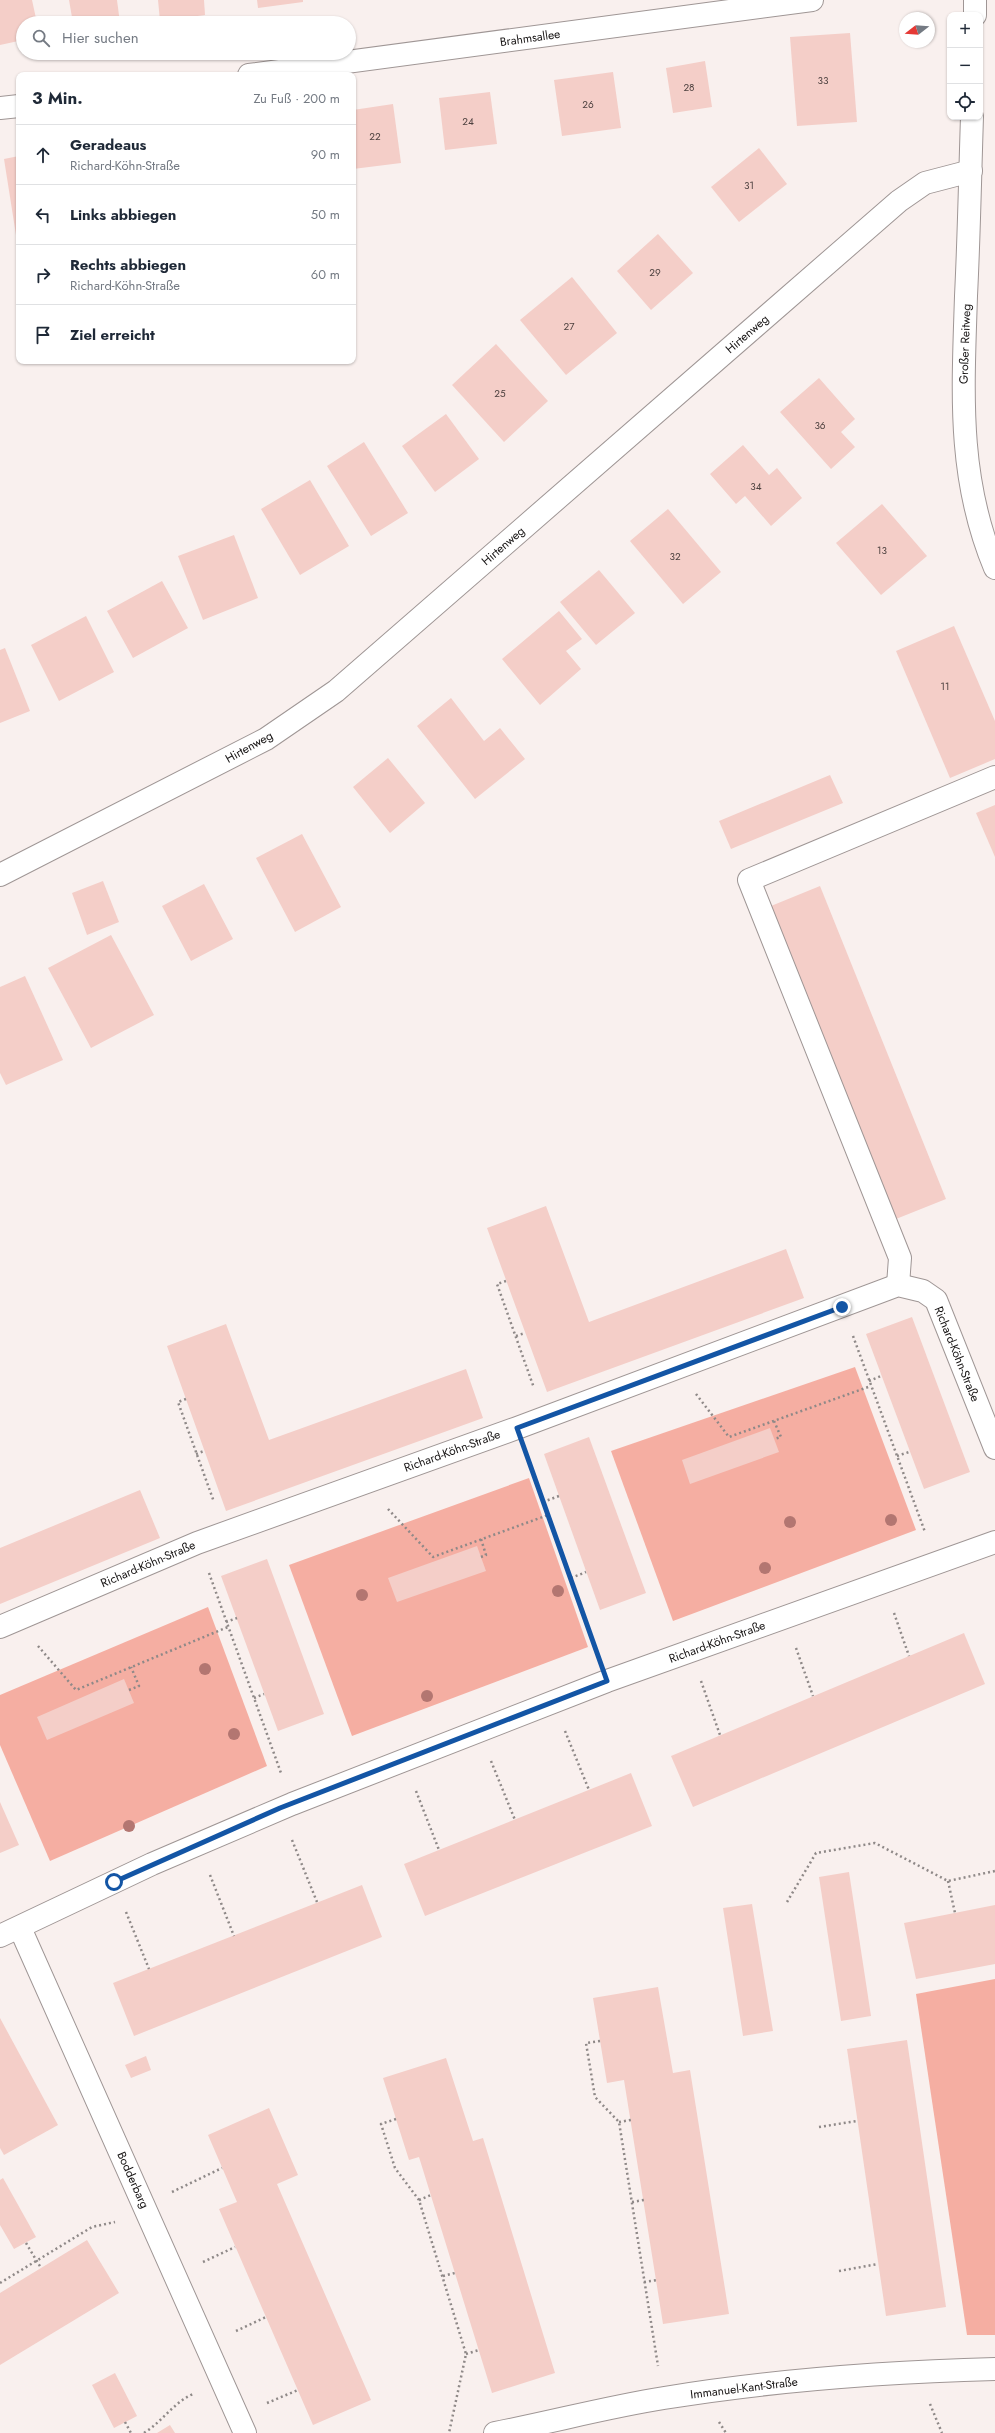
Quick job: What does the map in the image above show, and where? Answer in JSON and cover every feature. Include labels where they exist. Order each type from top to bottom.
[{"type":"street","name":"Brahmsallee","points":[[272,72],[812,0]]},
{"type":"street","points":[[975,0],[975,12]]},
{"type":"street","points":[[0,108],[16,106]]},
{"type":"street","name":"Großer Reitweg","points":[[972,120],[962,412],[969,483],[987,548],[995,568]]},
{"type":"street","name":"Hirtenweg","points":[[0,875],[266,739],[336,691],[899,201],[925,183],[971,171]]},
{"type":"street","points":[[898,1285],[900,1258],[748,880],[995,777]]},
{"type":"street","name":"Richard-Köhn-Straße","points":[[8,1623],[197,1542],[517,1428],[898,1285],[922,1291],[936,1300],[995,1448]]},
{"type":"street","name":"Richard-Köhn-Straße","points":[[0,1936],[20,1928],[114,1882],[286,1806],[607,1681],[995,1542]]},
{"type":"street","name":"Bodderbarg","points":[[20,1928],[245,2433]]},
{"type":"street","name":"Immanuel-Kant-Straße","points":[[495,2433],[663,2398],[854,2374],[995,2369]]},
{"type":"path","points":[[506,1281],[497,1284],[545,1417]]},
{"type":"path","points":[[842,1307],[937,1563]]},
{"type":"path","points":[[516,1336],[525,1333]]},
{"type":"path","points":[[676,1368],[729,1437],[871,1386]]},
{"type":"path","points":[[869,1381],[882,1376]]},
{"type":"path","points":[[186,1399],[178,1402],[225,1532]]},
{"type":"path","points":[[774,1421],[781,1437],[774,1439]]},
{"type":"path","points":[[517,1428],[607,1681]]},
{"type":"path","points":[[196,1454],[204,1451]]},
{"type":"path","points":[[897,1456],[910,1452]]},
{"type":"path","points":[[366,1482],[396,1519],[433,1557],[548,1515]]},
{"type":"path","points":[[543,1502],[559,1496]]},
{"type":"path","points":[[481,1539],[486,1555],[481,1557]]},
{"type":"path","points":[[197,1542],[254,1698],[286,1806],[317,1902]]},
{"type":"path","points":[[570,1578],[586,1572]]},
{"type":"path","points":[[882,1582],[909,1656]]},
{"type":"path","points":[[786,1617],[813,1696]]},
{"type":"path","points":[[226,1622],[237,1618]]},
{"type":"path","points":[[8,1623],[76,1690],[228,1627]]},
{"type":"path","points":[[690,1651],[720,1735]]},
{"type":"path","points":[[129,1690],[139,1686],[131,1667]]},
{"type":"path","points":[[254,1698],[264,1694]]},
{"type":"path","points":[[552,1702],[589,1790]]},
{"type":"path","points":[[479,1731],[515,1820]]},
{"type":"path","points":[[404,1760],[439,1850]]},
{"type":"path","points":[[786,1902],[816,1853],[875,1843],[948,1881],[995,1871]]},
{"type":"path","points":[[198,1844],[234,1936]]},
{"type":"path","points":[[948,1881],[955,1913]]},
{"type":"path","points":[[114,1882],[149,1969]]},
{"type":"path","points":[[600,2041],[586,2043],[595,2096],[619,2122],[663,2398]]},
{"type":"path","points":[[396,2119],[381,2124],[395,2168],[419,2200],[466,2354],[448,2433]]},
{"type":"path","points":[[619,2122],[631,2120]]},
{"type":"path","points":[[819,2127],[857,2121]]},
{"type":"path","points":[[0,2283],[92,2227],[146,2209],[222,2168]]},
{"type":"path","points":[[419,2200],[431,2195]]},
{"type":"path","points":[[632,2202],[644,2200]]},
{"type":"path","points":[[26,2243],[41,2268]]},
{"type":"path","points":[[839,2271],[878,2264]]},
{"type":"path","points":[[442,2276],[456,2272]]},
{"type":"path","points":[[644,2282],[657,2280]]},
{"type":"path","points":[[466,2354],[479,2350]]},
{"type":"path","points":[[144,2433],[159,2424],[180,2400],[222,2381]]},
{"type":"path","points":[[125,2422],[131,2433]]},
{"type":"shaded area","points":[[855,1367],[916,1530],[673,1621],[611,1451]]},
{"type":"shaded area","points":[[529,1478],[588,1647],[352,1736],[289,1565]]},
{"type":"shaded area","points":[[208,1607],[267,1766],[50,1861],[0,1745],[0,1695]]},
{"type":"shaded area","points":[[995,1979],[995,2335],[967,2335],[916,1994]]},
{"type":"building","points":[[0,0],[32,0],[35,16],[16,16],[16,42],[0,45]]},
{"type":"building","points":[[69,0],[117,0],[119,16],[72,16]]},
{"type":"building","points":[[158,0],[204,0],[205,15],[160,16]]},
{"type":"building","points":[[257,0],[303,0],[303,2],[258,8]]},
{"type":"building","points":[[850,33],[857,122],[797,126],[790,37]]},
{"type":"building","points":[[705,61],[712,107],[673,113],[666,68]]},
{"type":"building","points":[[613,72],[621,128],[562,136],[554,80]]},
{"type":"building","points":[[490,92],[497,144],[445,150],[439,98]]},
{"type":"building","points":[[393,104],[401,163],[356,169],[356,110]]},
{"type":"building","points":[[759,148],[787,184],[739,222],[711,187]]},
{"type":"building","points":[[16,157],[16,235],[4,159]]},
{"type":"building","points":[[658,234],[693,273],[651,310],[617,271]]},
{"type":"building","points":[[572,277],[617,333],[566,375],[520,320]]},
{"type":"building","points":[[496,344],[548,401],[504,442],[452,385]]},
{"type":"building","points":[[819,378],[855,419],[841,432],[855,447],[831,469],[780,412]]},
{"type":"building","points":[[446,414],[479,459],[435,492],[402,446]]},
{"type":"building","points":[[364,442],[408,513],[371,536],[327,466]]},
{"type":"building","points":[[743,445],[769,475],[777,468],[802,498],[771,526],[745,496],[736,504],[710,474]]},
{"type":"building","points":[[310,480],[349,546],[300,575],[261,509]]},
{"type":"building","points":[[882,504],[927,556],[881,595],[836,543]]},
{"type":"building","points":[[668,509],[721,572],[683,604],[630,541]]},
{"type":"building","points":[[234,535],[258,598],[203,620],[178,556]]},
{"type":"building","points":[[599,570],[635,613],[596,645],[560,602]]},
{"type":"building","points":[[162,581],[188,628],[133,658],[107,611]]},
{"type":"building","points":[[559,611],[582,639],[566,651],[581,669],[540,705],[502,659]]},
{"type":"building","points":[[86,616],[114,672],[59,701],[31,645]]},
{"type":"building","points":[[954,626],[995,721],[995,759],[950,778],[896,651]]},
{"type":"building","points":[[5,648],[30,711],[0,723],[0,650]]},
{"type":"building","points":[[451,698],[484,741],[500,728],[525,759],[475,799],[417,726]]},
{"type":"building","points":[[388,758],[425,803],[390,833],[353,787]]},
{"type":"building","points":[[830,775],[843,803],[731,849],[719,821]]},
{"type":"building","points":[[995,805],[995,857],[976,813]]},
{"type":"building","points":[[302,834],[341,907],[295,932],[256,858]]},
{"type":"building","points":[[103,881],[119,922],[87,935],[72,893]]},
{"type":"building","points":[[204,884],[233,939],[191,961],[162,906]]},
{"type":"building","points":[[820,886],[946,1199],[896,1219],[771,906]]},
{"type":"building","points":[[111,935],[154,1015],[91,1048],[48,968]]},
{"type":"building","points":[[25,976],[63,1060],[6,1085],[0,1073],[0,987]]},
{"type":"building","points":[[546,1206],[589,1322],[786,1249],[804,1298],[547,1392],[487,1228]]},
{"type":"building","points":[[912,1317],[970,1472],[924,1489],[866,1334]]},
{"type":"building","points":[[226,1324],[269,1440],[466,1369],[483,1418],[226,1511],[167,1346]]},
{"type":"building","points":[[770,1428],[779,1452],[690,1484],[682,1460]]},
{"type":"building","points":[[589,1437],[646,1593],[600,1610],[544,1454]]},
{"type":"building","points":[[140,1490],[160,1538],[0,1604],[0,1548]]},
{"type":"building","points":[[477,1546],[486,1571],[397,1602],[388,1578]]},
{"type":"building","points":[[267,1559],[324,1714],[278,1731],[221,1576]]},
{"type":"building","points":[[964,1633],[985,1684],[693,1807],[671,1756]]},
{"type":"building","points":[[124,1679],[134,1703],[47,1740],[37,1717]]},
{"type":"building","points":[[631,1773],[652,1826],[425,1916],[404,1864]]},
{"type":"building","points":[[0,1802],[19,1845],[0,1853]]},
{"type":"building","points":[[849,1872],[871,2016],[841,2021],[819,1877]]},
{"type":"building","points":[[362,1885],[382,1937],[134,2036],[113,1983]]},
{"type":"building","points":[[752,1904],[773,2031],[743,2036],[723,1908]]},
{"type":"building","points":[[995,1905],[995,1964],[916,1979],[904,1923]]},
{"type":"building","points":[[658,1987],[673,2073],[690,2070],[729,2314],[663,2324],[624,2080],[607,2083],[593,1998]]},
{"type":"building","points":[[0,2018],[58,2125],[4,2155],[0,2148]]},
{"type":"building","points":[[907,2040],[946,2307],[886,2316],[847,2049]]},
{"type":"building","points":[[146,2056],[151,2070],[131,2078],[125,2065]]},
{"type":"building","points":[[446,2058],[473,2141],[483,2138],[555,2373],[492,2393],[419,2157],[409,2160],[383,2078]]},
{"type":"building","points":[[269,2108],[298,2175],[277,2184],[371,2400],[313,2425],[219,2209],[237,2202],[208,2135]]},
{"type":"building","points":[[3,2178],[36,2237],[14,2249],[0,2225],[0,2180]]},
{"type":"building","points":[[87,2240],[119,2293],[0,2365],[0,2293]]},
{"type":"building","points":[[115,2373],[137,2416],[114,2428],[92,2385]]},
{"type":"building","points":[[170,2425],[175,2433],[157,2433]]},
{"type":"route","points":[[114,1882],[280,1808],[607,1681],[517,1428],[842,1307]]}]
